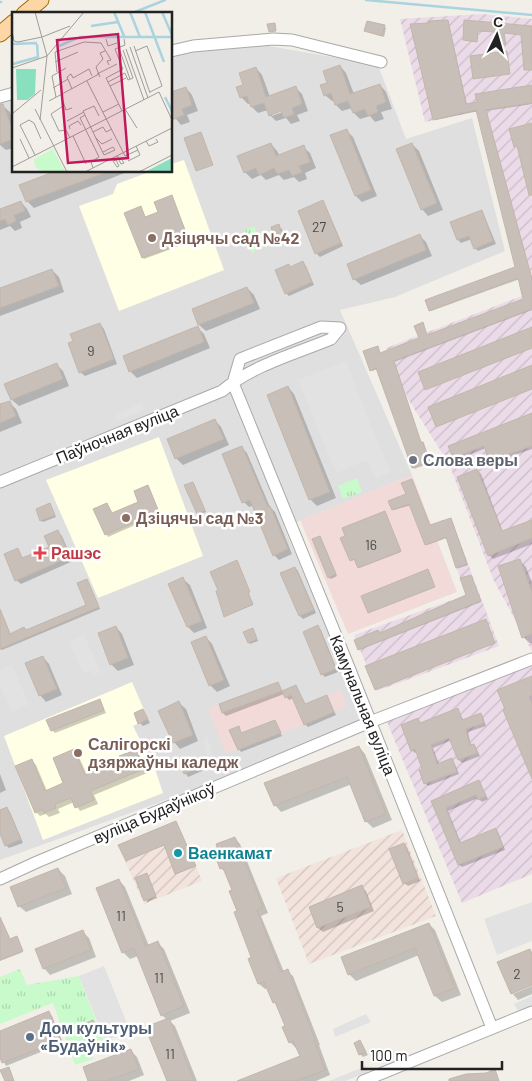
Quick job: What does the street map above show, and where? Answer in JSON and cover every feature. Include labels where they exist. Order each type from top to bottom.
[{"type":"main road","points":[[26,12],[41,0]]},
{"type":"main road","points":[[0,34],[12,24]]},
{"type":"street","points":[[172,52],[193,46],[274,39],[292,40],[380,62]]},
{"type":"street","name":"Паўночная вуліца","points":[[0,482],[222,391],[250,372],[331,340],[340,328],[321,327],[240,359],[233,383]]},
{"type":"street","name":"Камунальная вуліца","points":[[233,383],[492,1028]]},
{"type":"street","name":"вуліца Будаўнікоў","points":[[0,879],[370,722],[532,659]]},
{"type":"street","points":[[363,1081],[532,1012]]},
{"type":"shaded area","points":[[482,14],[532,19],[532,651],[494,581],[449,464],[408,399],[386,348],[527,294],[480,111],[425,122],[400,19]]},
{"type":"shaded area","points":[[263,45],[378,65],[406,139],[472,118],[505,251],[395,297],[340,310],[412,475],[284,527],[368,727],[0,860],[0,100],[12,97],[12,172],[172,172],[172,55]]},
{"type":"shaded area","name":"Дзіцячы сад №42","points":[[184,160],[224,270],[119,311],[79,206],[113,194],[117,184],[149,172],[172,172],[172,164]]},
{"type":"shaded area","points":[[346,361],[391,472],[375,479],[367,460],[336,473],[298,380]]},
{"type":"shaded area","points":[[141,403],[144,410],[117,422],[115,415]]},
{"type":"shaded area","name":"Дзіцячы сад №3","points":[[159,437],[203,556],[98,598],[46,480]]},
{"type":"shaded area","points":[[412,475],[457,592],[348,634],[300,520]]},
{"type":"shaded area","points":[[451,518],[499,646],[377,691],[354,635],[466,595],[440,521]]},
{"type":"shaded area","points":[[84,635],[101,672],[93,675],[91,670],[83,673],[69,641]]},
{"type":"shaded area","points":[[532,664],[532,874],[462,903],[387,722]]},
{"type":"shaded area","points":[[12,665],[29,704],[11,712],[0,685],[0,670]]},
{"type":"shaded area","name":"Салігорскі дзяржаўны каледж","points":[[132,682],[148,719],[133,726],[155,769],[163,793],[43,840],[4,736]]},
{"type":"shaded area","points":[[278,682],[282,691],[296,685],[305,704],[340,690],[347,706],[304,725],[226,753],[208,709]]},
{"type":"shaded area","points":[[207,736],[217,766],[211,766],[202,741]]},
{"type":"shaded area","points":[[176,821],[202,881],[144,904],[118,845]]},
{"type":"shaded area","points":[[402,830],[436,916],[309,964],[276,878]]},
{"type":"shaded area","points":[[532,902],[532,941],[497,955],[484,919]]},
{"type":"shaded area","points":[[104,966],[130,1031],[105,1041],[79,976]]},
{"type":"shaded area","points":[[532,996],[532,1006],[518,1011],[514,1004]]},
{"type":"shaded area","points":[[366,1014],[371,1022],[335,1037],[333,1029]]},
{"type":"shaded area","points":[[366,1066],[368,1072],[345,1081],[329,1081]]},
{"type":"green space","points":[[254,226],[263,246],[252,253],[243,231]]},
{"type":"green space","points":[[357,478],[362,492],[343,499],[338,486]]},
{"type":"green space","points":[[20,969],[27,985],[79,976],[107,1050],[92,1055],[93,1059],[75,1065],[53,1003],[0,1024],[0,977]]},
{"type":"building","points":[[448,20],[466,104],[477,102],[475,94],[532,85],[532,103],[486,110],[532,279],[532,309],[394,361],[421,442],[423,442],[430,462],[412,468],[376,368],[370,371],[363,351],[378,346],[380,353],[419,338],[414,326],[423,322],[427,335],[523,299],[518,278],[429,311],[425,300],[515,267],[476,110],[433,120],[410,24]]},
{"type":"building","points":[[464,20],[532,26],[532,70],[524,70],[521,35],[504,33],[506,45],[496,44],[495,32],[478,31],[477,42],[463,40]]},
{"type":"building","points":[[367,21],[385,25],[382,36],[364,31]]},
{"type":"building","points":[[275,23],[276,31],[269,32],[267,24]]},
{"type":"building","points":[[507,51],[510,74],[473,79],[470,56]]},
{"type":"building","points":[[340,65],[350,94],[380,84],[386,102],[376,106],[378,112],[368,116],[365,109],[353,113],[348,101],[335,105],[331,93],[324,96],[320,85],[327,83],[323,71]]},
{"type":"building","points":[[256,67],[266,97],[296,86],[302,104],[292,108],[294,114],[284,118],[281,111],[269,116],[264,103],[251,107],[247,96],[240,98],[236,87],[243,85],[239,73]]},
{"type":"building","points":[[186,87],[192,105],[182,109],[184,115],[174,119],[172,114],[172,92]]},
{"type":"building","points":[[0,104],[3,104],[12,129],[12,140],[0,144]]},
{"type":"building","points":[[532,123],[532,195],[529,195],[517,146],[514,147],[509,129]]},
{"type":"building","points":[[347,129],[371,190],[355,196],[330,135]]},
{"type":"building","points":[[201,132],[213,165],[196,171],[184,138]]},
{"type":"building","points":[[271,143],[276,156],[304,145],[310,162],[299,166],[302,172],[292,176],[289,170],[277,174],[274,168],[259,175],[256,168],[244,173],[237,156]]},
{"type":"building","points":[[412,143],[437,203],[421,210],[396,149]]},
{"type":"building","points":[[53,172],[107,172],[26,202],[19,185]]},
{"type":"building","points":[[172,195],[189,241],[142,258],[124,213],[141,206],[145,217],[158,212],[154,202]]},
{"type":"building","points":[[323,200],[341,243],[315,254],[298,211]]},
{"type":"building","points":[[21,201],[25,211],[14,215],[16,221],[8,225],[5,219],[0,221],[0,209]]},
{"type":"building","points":[[482,210],[493,241],[474,249],[469,236],[457,240],[450,222]]},
{"type":"building","points":[[279,224],[283,238],[275,240],[271,227]]},
{"type":"building","points":[[420,234],[426,250],[353,280],[347,264]]},
{"type":"building","points":[[303,261],[312,282],[285,294],[275,270],[289,264],[290,267]]},
{"type":"building","points":[[52,269],[59,286],[0,308],[0,288]]},
{"type":"building","points":[[247,287],[254,303],[198,325],[192,309]]},
{"type":"building","points":[[100,323],[114,359],[79,373],[68,343],[73,341],[70,334]]},
{"type":"building","points":[[198,326],[204,342],[129,372],[123,356]]},
{"type":"building","points":[[532,327],[532,348],[425,390],[418,372]]},
{"type":"building","points":[[57,363],[63,379],[11,400],[4,384]]},
{"type":"building","points":[[532,365],[532,389],[436,427],[428,407]]},
{"type":"building","points":[[288,386],[330,492],[309,500],[267,395]]},
{"type":"building","points":[[10,401],[16,416],[0,423],[0,404]]},
{"type":"building","points":[[532,413],[532,446],[489,461],[484,446],[453,458],[448,446]]},
{"type":"building","points":[[215,419],[224,439],[175,459],[167,439]]},
{"type":"building","points":[[242,446],[288,549],[273,556],[250,500],[242,503],[222,454]]},
{"type":"building","points":[[477,469],[502,531],[532,520],[532,538],[488,556],[457,477]]},
{"type":"building","points":[[412,479],[430,525],[451,518],[467,564],[456,568],[446,537],[425,545],[409,504],[392,510],[388,501],[406,494],[401,483]]},
{"type":"building","points":[[193,482],[205,510],[197,514],[184,485]]},
{"type":"building","points":[[148,485],[159,512],[105,535],[93,509],[107,503],[112,513],[138,502],[134,491]]},
{"type":"building","points":[[50,503],[55,515],[40,521],[36,509]]},
{"type":"building","points":[[385,511],[401,551],[358,568],[354,559],[350,561],[340,538],[345,536],[342,528]]},
{"type":"building","points":[[58,530],[70,557],[15,581],[4,554],[18,548],[22,558],[49,547],[44,536]]},
{"type":"building","points":[[320,536],[336,574],[328,578],[312,539]]},
{"type":"building","points":[[520,559],[532,592],[532,634],[522,638],[498,566]]},
{"type":"building","points":[[237,560],[253,604],[224,617],[216,591],[218,590],[210,572]]},
{"type":"building","points":[[295,567],[314,610],[299,616],[280,573]]},
{"type":"building","points":[[428,569],[435,587],[368,613],[361,596]]},
{"type":"building","points":[[471,575],[481,601],[358,650],[354,640],[378,630],[380,633],[466,595],[460,578]]},
{"type":"building","points":[[183,577],[202,621],[187,627],[168,584]]},
{"type":"building","points":[[87,579],[99,607],[0,649],[0,609],[10,634],[24,627],[26,630],[86,605],[77,583]]},
{"type":"building","points":[[486,619],[495,643],[375,690],[365,666]]},
{"type":"building","points":[[318,625],[336,669],[321,675],[303,632]]},
{"type":"building","points":[[116,626],[128,658],[110,665],[98,633]]},
{"type":"building","points":[[253,628],[257,639],[248,643],[243,632]]},
{"type":"building","points":[[206,636],[224,680],[209,686],[191,642]]},
{"type":"building","points":[[43,656],[57,689],[39,696],[25,663]]},
{"type":"building","points":[[532,676],[532,695],[529,697],[532,704],[532,779],[503,710],[505,709],[497,690]]},
{"type":"building","points":[[278,682],[282,691],[222,713],[219,704]]},
{"type":"building","points":[[296,685],[305,704],[327,695],[334,712],[304,725],[291,695],[285,698],[282,691]]},
{"type":"building","points":[[100,699],[104,710],[51,731],[46,720]]},
{"type":"building","points":[[179,701],[193,735],[173,743],[158,711]]},
{"type":"building","points":[[458,708],[462,720],[481,713],[484,723],[466,729],[470,745],[474,744],[478,753],[458,760],[449,738],[431,745],[437,764],[452,758],[457,772],[424,784],[419,770],[422,769],[415,749],[411,751],[401,725],[418,718],[420,723]]},
{"type":"building","points":[[143,709],[148,719],[138,724],[134,713]]},
{"type":"building","points":[[275,720],[281,733],[238,750],[229,730],[239,726],[241,733]]},
{"type":"building","points":[[359,746],[386,814],[365,822],[347,777],[274,806],[264,783]]},
{"type":"building","points":[[74,749],[85,775],[121,760],[119,756],[136,750],[144,769],[90,791],[94,800],[75,808],[71,798],[55,804],[56,808],[44,813],[42,809],[35,813],[15,766],[32,759],[45,791],[63,783],[53,758]]},
{"type":"building","points":[[197,760],[200,768],[184,774],[181,766]]},
{"type":"building","points":[[479,780],[486,796],[478,800],[476,795],[446,808],[460,843],[496,828],[503,847],[458,865],[431,801]]},
{"type":"building","points":[[7,807],[21,839],[5,846],[0,834],[0,810]]},
{"type":"building","name":"Ваенкамат","points":[[176,821],[196,866],[175,874],[164,845],[126,861],[118,845]]},
{"type":"building","points":[[235,837],[263,907],[257,910],[281,972],[288,969],[325,1070],[296,1081],[237,1081],[300,1056],[293,1041],[289,1043],[282,1027],[285,1026],[264,982],[258,984],[248,959],[251,957],[234,912],[237,911],[229,891],[232,890],[223,868],[220,869],[215,855],[219,853],[216,844]]},
{"type":"building","points":[[404,843],[418,878],[403,884],[389,849]]},
{"type":"building","points":[[58,868],[66,888],[18,907],[10,887]]},
{"type":"building","points":[[147,873],[156,896],[144,901],[135,878]]},
{"type":"building","points":[[119,879],[146,946],[158,941],[184,1006],[161,1016],[134,948],[122,953],[96,888]]},
{"type":"building","points":[[362,885],[371,907],[317,928],[309,907]]},
{"type":"building","points":[[0,917],[10,939],[17,936],[23,951],[0,960]]},
{"type":"building","points":[[429,923],[455,988],[434,996],[415,948],[348,975],[341,957]]},
{"type":"building","points":[[83,930],[91,950],[43,969],[35,949]]},
{"type":"building","points":[[530,949],[532,954],[532,985],[511,994],[497,962]]},
{"type":"building","name":"Дом культуры «Будаўнік»","points":[[49,1011],[61,1040],[2,1063],[0,1058],[0,1031]]},
{"type":"building","points":[[169,1018],[194,1081],[167,1081],[145,1027]]},
{"type":"building","points":[[93,1020],[97,1030],[88,1033],[84,1024]]},
{"type":"building","points":[[360,1040],[366,1052],[359,1055],[354,1043]]},
{"type":"building","points":[[131,1049],[139,1069],[107,1081],[88,1081],[83,1067]]},
{"type":"building","points":[[9,1067],[14,1081],[5,1081],[0,1070]]},
{"type":"building","points":[[495,1069],[499,1081],[449,1081],[449,1079],[466,1074],[486,1073]]},
{"type":"waterway","points":[[135,12],[165,0]]},
{"type":"waterway","points":[[366,0],[532,15]]},
{"type":"place","name":"Дзіцячы сад №42","points":[[152,238]]},
{"type":"place","name":"Слова веры","points":[[413,460]]},
{"type":"place","name":"Дзіцячы сад №3","points":[[126,518]]},
{"type":"place","name":"Рашэс","points":[[40,553]]},
{"type":"place","name":"Салігорскі дзяржаўны каледж","points":[[78,753]]},
{"type":"place","name":"Ваенкамат","points":[[178,853]]},
{"type":"place","name":"Дом культуры «Будаўнік»","points":[[30,1037]]}]
